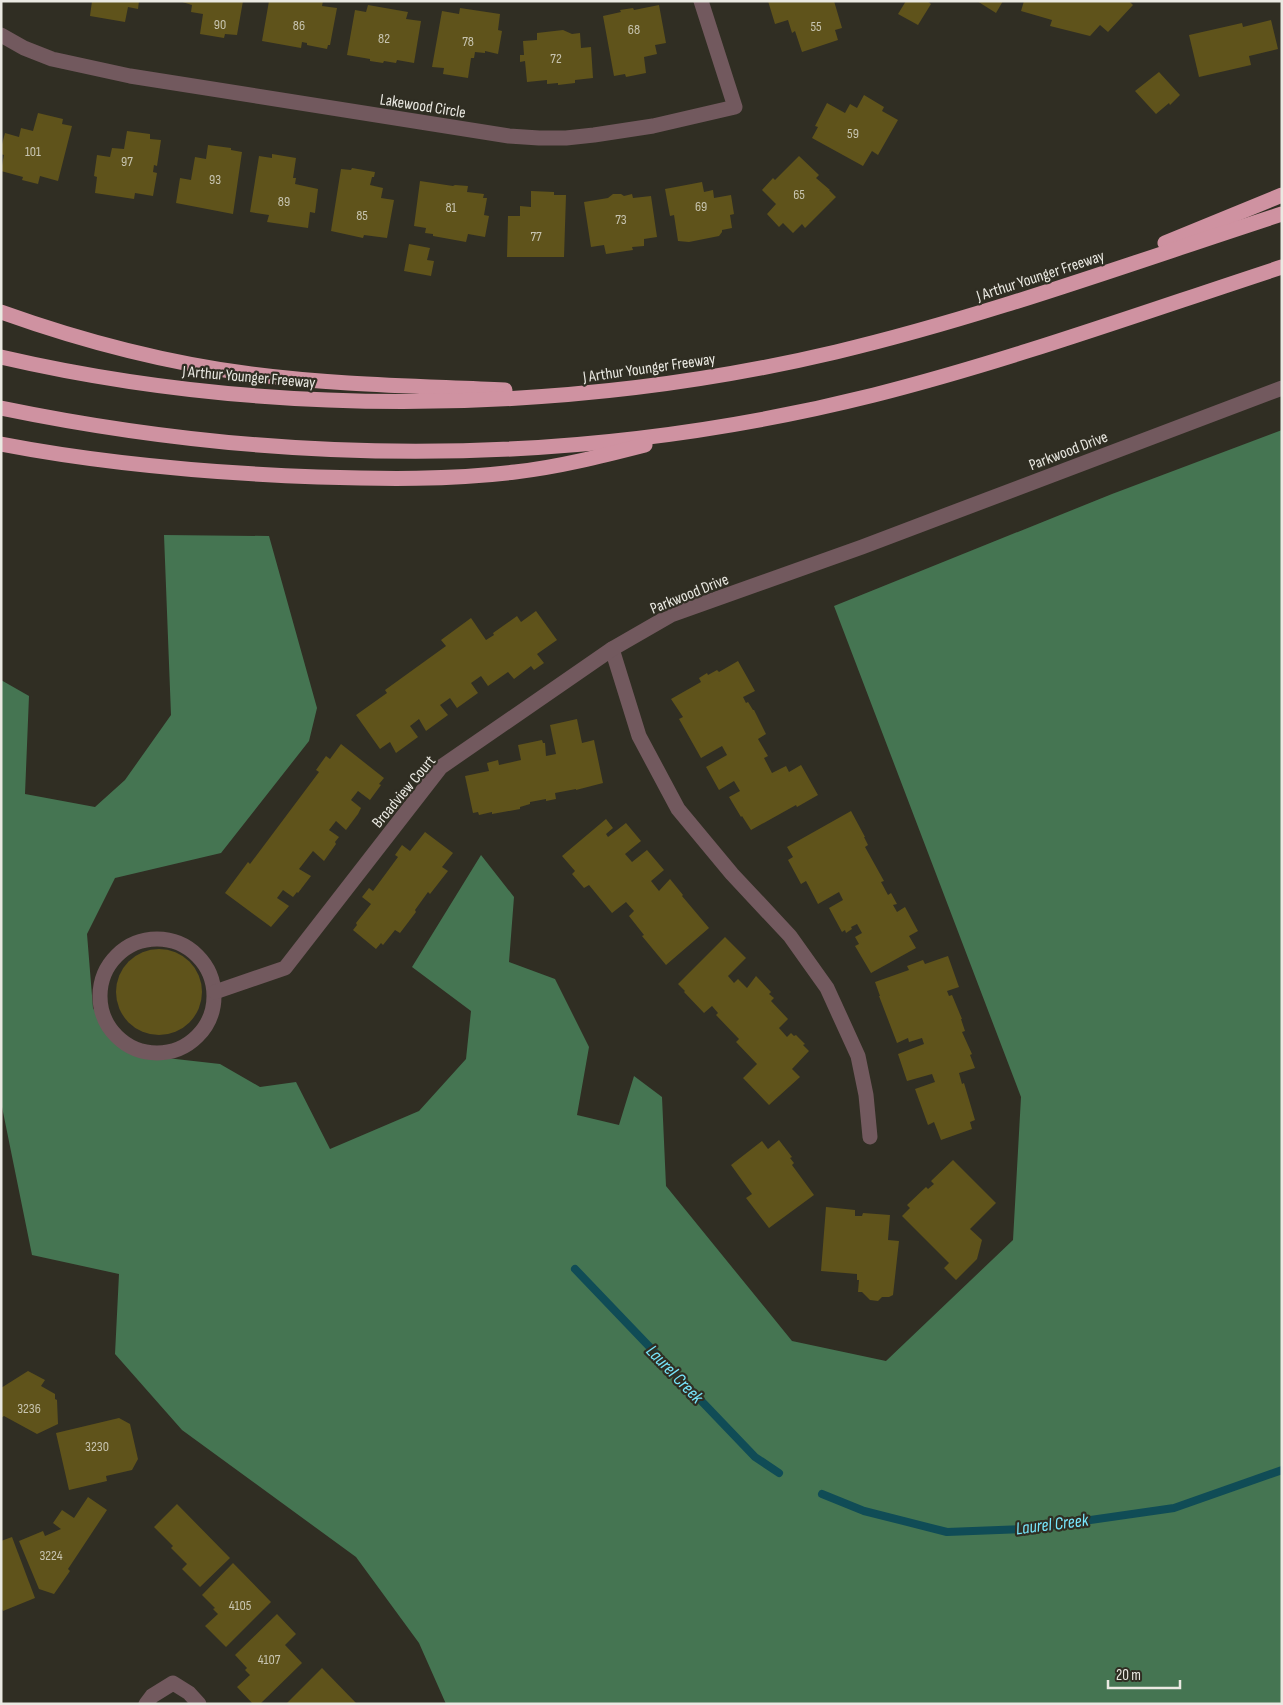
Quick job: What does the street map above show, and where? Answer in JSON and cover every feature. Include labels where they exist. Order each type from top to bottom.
[{"type":"highway","points":[[1035,295],[1282,195]]},
{"type":"highway","name":"J Arthur Younger Freeway","points":[[1,357],[61,370],[155,384],[285,397],[423,402],[579,394],[682,381],[784,364],[927,329],[1282,214]]},
{"type":"highway","points":[[1,408],[89,425],[193,440],[350,451],[455,451],[561,446],[657,436],[717,427],[821,407],[923,382],[1023,352],[1282,267]]},
{"type":"highway","points":[[1,312],[124,349],[200,366],[250,374],[330,382],[579,394]]},
{"type":"highway","points":[[1,444],[132,463],[236,472],[339,477],[419,478],[513,473],[548,468],[717,427]]},
{"type":"street","name":"Lakewood Circle","points":[[1,35],[24,48],[52,59],[130,76],[471,130],[539,138],[566,138],[652,126],[735,107],[701,1]]},
{"type":"street","name":"Parkwood Drive","points":[[612,649],[671,615],[871,544],[1282,388]]},
{"type":"street","name":"Broadview Court","points":[[215,992],[285,968],[441,767],[612,649]]},
{"type":"street","points":[[612,649],[639,736],[678,809],[732,874],[790,936],[827,988],[858,1056],[866,1095],[870,1137]]},
{"type":"street","points":[[148,939],[167,939],[185,946],[200,958],[210,974],[215,992],[213,1011],[205,1028],[192,1042],[176,1050],[157,1054],[130,1046],[122,1041],[110,1028],[102,1010],[100,992],[105,973],[115,957],[130,945],[148,939]]},
{"type":"street","points":[[146,1704],[152,1696],[173,1683],[199,1704]]},
{"type":"green space","points":[[1282,430],[1282,1704],[446,1704],[419,1643],[356,1557],[182,1430],[115,1354],[119,1274],[32,1255],[1,1102],[1,680],[29,696],[25,794],[95,807],[125,780],[171,715],[164,535],[269,536],[317,708],[309,741],[221,853],[115,878],[87,934],[93,1008],[110,1039],[140,1055],[220,1064],[260,1087],[296,1082],[330,1149],[419,1111],[466,1059],[471,1011],[412,967],[481,855],[514,897],[509,962],[555,979],[589,1047],[577,1115],[619,1125],[634,1076],[662,1097],[666,1186],[792,1341],[886,1361],[1013,1240],[1021,1097],[834,606],[1112,494]]},
{"type":"building","points":[[92,1],[139,1],[138,9],[128,7],[125,22],[90,16]]},
{"type":"building","points":[[179,1],[243,1],[237,35],[225,34],[224,38],[200,34],[203,14],[191,12],[192,5]]},
{"type":"building","points":[[269,1],[323,1],[322,6],[337,8],[330,45],[328,45],[327,49],[307,45],[307,43],[302,42],[301,48],[262,41]]},
{"type":"building","points":[[768,1],[834,1],[842,28],[835,30],[838,40],[802,52],[795,31],[792,33],[788,20],[775,24]]},
{"type":"building","points":[[906,1],[927,1],[931,4],[918,25],[898,14]]},
{"type":"building","points":[[977,1],[1003,1],[996,13]]},
{"type":"building","points":[[1024,1],[1129,1],[1133,5],[1108,32],[1100,25],[1090,36],[1050,26],[1052,20],[1021,11]]},
{"type":"building","points":[[368,5],[408,12],[406,19],[421,21],[414,63],[397,60],[396,63],[384,61],[383,63],[347,55],[355,10],[366,12]]},
{"type":"building","points":[[659,5],[666,43],[655,45],[657,54],[644,57],[646,73],[626,77],[625,74],[614,76],[603,16],[621,12],[620,10],[633,8],[634,10]]},
{"type":"building","points":[[460,8],[500,14],[498,30],[502,31],[498,54],[485,51],[485,53],[475,52],[474,58],[471,58],[468,78],[443,74],[444,68],[432,67],[442,11],[459,14]]},
{"type":"building","points":[[1271,20],[1278,49],[1249,56],[1251,65],[1199,77],[1189,35],[1242,23],[1243,27]]},
{"type":"building","points":[[563,30],[572,34],[580,33],[581,48],[591,47],[593,78],[575,80],[575,83],[558,85],[558,83],[547,84],[547,80],[527,82],[525,61],[520,62],[520,55],[524,55],[523,41],[537,40],[537,33]]},
{"type":"building","points":[[1159,72],[1180,95],[1170,105],[1169,103],[1156,114],[1135,91]]},
{"type":"building","points":[[864,95],[884,107],[882,111],[898,120],[878,155],[872,151],[863,166],[812,138],[818,127],[815,126],[827,103],[845,113],[850,104],[857,108]]},
{"type":"building","points":[[38,113],[63,119],[62,124],[72,126],[58,181],[40,176],[38,184],[22,180],[23,177],[1,171],[4,155],[1,154],[1,148],[5,133],[19,137],[21,128],[33,131]]},
{"type":"building","points":[[127,131],[150,134],[150,139],[161,140],[157,166],[154,165],[153,172],[157,173],[153,196],[135,193],[134,199],[95,193],[97,177],[94,176],[97,155],[110,157],[112,148],[124,149]]},
{"type":"building","points":[[208,145],[231,148],[231,150],[242,152],[233,214],[176,203],[180,178],[191,180],[195,157],[206,159]]},
{"type":"building","points":[[272,154],[296,158],[293,178],[296,178],[295,184],[318,189],[315,213],[310,212],[308,228],[267,222],[269,215],[250,212],[259,156],[272,158]]},
{"type":"building","points":[[799,156],[819,175],[816,178],[836,197],[805,228],[802,224],[793,233],[783,223],[779,227],[767,214],[776,204],[762,190]]},
{"type":"building","points":[[352,168],[375,172],[370,185],[383,188],[381,198],[394,200],[387,238],[364,235],[363,238],[331,231],[341,169],[351,170]]},
{"type":"building","points":[[420,181],[453,186],[468,186],[467,192],[484,194],[483,198],[487,198],[484,215],[489,216],[485,237],[468,234],[466,242],[433,236],[433,234],[425,233],[426,228],[414,226]]},
{"type":"building","points":[[702,182],[704,192],[713,190],[714,198],[731,195],[734,214],[730,215],[732,228],[722,230],[719,236],[689,242],[678,241],[674,215],[670,216],[665,189]]},
{"type":"building","points":[[531,191],[554,192],[554,195],[566,195],[564,257],[507,257],[508,216],[520,216],[520,206],[531,207]]},
{"type":"building","points":[[613,194],[624,196],[632,194],[633,198],[651,196],[657,237],[644,239],[644,246],[632,247],[633,250],[606,254],[604,245],[591,247],[584,202],[608,198]]},
{"type":"building","points":[[409,244],[430,248],[427,260],[434,261],[431,276],[404,271]]},
{"type":"building","points":[[536,611],[557,640],[537,654],[544,663],[534,670],[531,666],[514,679],[508,672],[488,686],[481,676],[471,683],[478,693],[457,708],[450,698],[440,705],[448,715],[426,731],[419,719],[410,726],[418,737],[396,753],[390,742],[380,749],[356,715],[387,693],[385,690],[446,646],[441,640],[471,618],[486,640],[517,616],[521,622]]},
{"type":"building","points":[[738,661],[755,691],[743,697],[746,703],[748,702],[754,710],[766,734],[758,739],[768,756],[764,758],[772,773],[786,766],[789,772],[801,765],[818,795],[751,830],[729,797],[740,791],[734,781],[719,790],[706,767],[727,755],[722,746],[701,758],[679,719],[683,717],[671,699],[701,682],[699,678],[707,673],[708,675],[717,670],[719,672]]},
{"type":"building","points":[[577,719],[582,743],[594,740],[603,783],[555,793],[556,799],[530,802],[530,804],[520,807],[520,809],[492,814],[492,812],[479,815],[478,812],[473,813],[465,776],[489,771],[487,763],[498,760],[499,765],[521,760],[518,745],[542,740],[545,743],[546,756],[556,754],[550,725]]},
{"type":"building","points":[[341,744],[384,778],[370,800],[358,791],[351,800],[361,808],[358,814],[346,830],[336,821],[329,830],[339,837],[335,842],[336,844],[324,861],[313,851],[299,869],[311,876],[293,897],[283,890],[277,898],[289,906],[271,927],[225,893],[248,862],[250,864],[319,772],[316,770],[326,756],[330,759]]},
{"type":"building","points":[[851,811],[865,837],[868,845],[865,847],[884,881],[881,882],[888,895],[891,893],[897,904],[893,905],[897,912],[905,907],[918,931],[909,936],[916,948],[871,973],[855,946],[859,944],[855,937],[862,933],[857,924],[846,933],[845,930],[842,932],[829,908],[843,900],[839,892],[818,904],[806,881],[801,884],[788,860],[793,857],[787,847]]},
{"type":"building","points":[[606,819],[613,828],[606,834],[608,837],[626,823],[641,841],[625,854],[632,862],[647,850],[664,870],[651,881],[659,891],[670,879],[709,928],[666,965],[642,936],[644,935],[629,916],[634,911],[626,902],[612,913],[589,885],[584,888],[572,874],[575,871],[562,856]]},
{"type":"building","points":[[425,832],[453,853],[442,867],[448,871],[430,894],[428,892],[400,933],[395,930],[383,945],[381,943],[376,949],[353,930],[357,925],[356,923],[371,904],[362,897],[369,888],[373,891],[398,857],[395,855],[402,845],[410,851]]},
{"type":"building","points":[[725,937],[746,958],[728,976],[734,983],[738,979],[747,988],[756,976],[771,992],[769,994],[774,998],[771,1001],[788,1019],[779,1028],[787,1037],[791,1033],[794,1036],[796,1035],[809,1051],[792,1069],[800,1077],[769,1105],[743,1078],[757,1064],[736,1042],[739,1039],[716,1015],[718,1013],[712,1006],[704,1013],[678,984]]},
{"type":"building","points":[[151,949],[167,949],[176,952],[190,961],[199,975],[202,992],[199,1009],[190,1023],[176,1032],[167,1035],[151,1035],[135,1028],[123,1016],[116,1000],[116,984],[123,968],[135,956]]},
{"type":"building","points":[[948,956],[959,987],[947,991],[949,996],[952,995],[962,1019],[965,1031],[962,1032],[972,1054],[970,1055],[975,1068],[959,1073],[962,1084],[964,1083],[975,1120],[970,1122],[972,1129],[941,1140],[934,1122],[928,1125],[915,1089],[935,1082],[932,1074],[907,1081],[898,1054],[924,1044],[922,1038],[909,1042],[908,1038],[897,1043],[875,982],[909,970],[907,966],[923,960],[925,964]]},
{"type":"building","points":[[779,1140],[792,1157],[790,1158],[794,1163],[792,1165],[814,1195],[769,1228],[746,1198],[752,1194],[731,1165],[762,1141],[768,1149]]},
{"type":"building","points":[[953,1160],[996,1203],[970,1229],[982,1240],[977,1259],[956,1280],[944,1268],[949,1263],[902,1216],[910,1208],[907,1205],[926,1187],[928,1189],[934,1184],[931,1181]]},
{"type":"building","points":[[826,1207],[855,1210],[855,1216],[862,1216],[863,1213],[890,1215],[888,1240],[899,1241],[893,1295],[882,1297],[878,1301],[870,1300],[862,1292],[858,1292],[859,1280],[857,1280],[857,1274],[821,1271]]},
{"type":"building","points":[[28,1371],[45,1380],[41,1386],[55,1394],[55,1399],[57,1400],[58,1424],[37,1434],[4,1416],[1,1418],[1,1388]]},
{"type":"building","points":[[119,1418],[130,1424],[138,1459],[132,1470],[106,1476],[107,1481],[69,1490],[56,1433]]},
{"type":"building","points":[[88,1497],[107,1510],[68,1569],[70,1571],[54,1594],[39,1589],[19,1541],[43,1531],[45,1536],[61,1529],[53,1523],[62,1510],[74,1518]]},
{"type":"building","points":[[177,1504],[230,1558],[200,1587],[182,1569],[187,1564],[171,1548],[173,1546],[154,1527]]},
{"type":"building","points":[[12,1537],[35,1598],[3,1611],[1,1607],[1,1541]]},
{"type":"building","points":[[233,1563],[271,1602],[226,1647],[205,1626],[218,1614],[213,1609],[215,1608],[202,1595]]},
{"type":"building","points":[[277,1614],[296,1634],[285,1645],[302,1663],[260,1704],[253,1704],[237,1687],[250,1675],[245,1670],[247,1668],[235,1655]]},
{"type":"building","points":[[322,1668],[357,1704],[286,1704]]},
{"type":"waterway","name":"Laurel Creek","points":[[575,1269],[755,1457],[779,1473]]},
{"type":"waterway","name":"Laurel Creek","points":[[822,1494],[864,1511],[947,1532],[1028,1529],[1174,1508],[1282,1470]]}]
